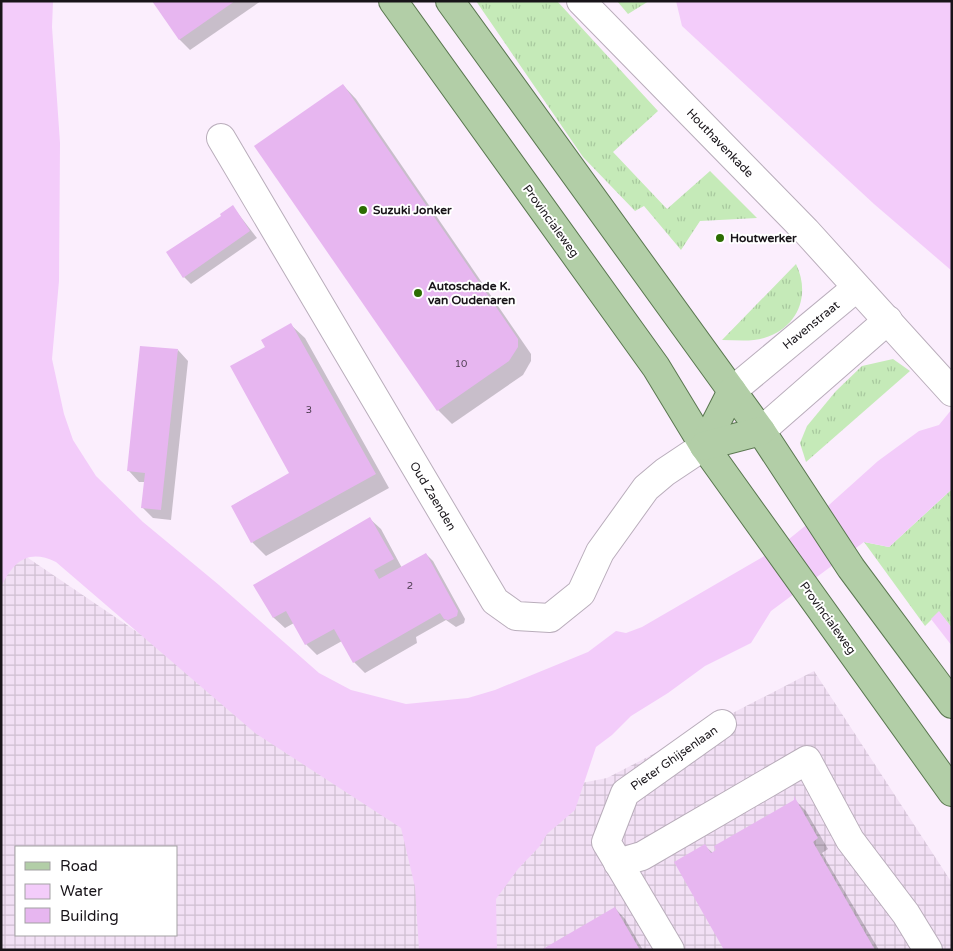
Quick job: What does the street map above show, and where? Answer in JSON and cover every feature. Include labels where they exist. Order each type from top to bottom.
[{"type":"main road","name":"Provincialeweg","points":[[393,1],[656,367],[704,446],[767,531],[952,792]]},
{"type":"main road","points":[[450,1],[761,431],[852,568],[952,704]]},
{"type":"main road","points":[[704,446],[732,391]]},
{"type":"main road","points":[[704,446],[761,431]]},
{"type":"street","name":"Houthavenkade","points":[[581,1],[806,232],[856,288]]},
{"type":"street","name":"Oud Zaenden","points":[[221,138],[495,601],[516,616],[550,618],[580,594],[600,552],[646,488],[665,472],[704,446]]},
{"type":"street","name":"Havenstraat","points":[[732,391],[856,288]]},
{"type":"street","points":[[856,288],[888,320],[952,392]]},
{"type":"street","points":[[761,431],[888,320]]},
{"type":"street","name":"Pieter Ghijsenlaan","points":[[670,950],[606,842],[625,793],[722,724]]},
{"type":"street","points":[[618,863],[642,856],[807,760],[850,840],[906,914],[928,950]]},
{"type":"shaded area","points":[[3,541],[410,817],[607,778],[814,671],[952,883],[952,950],[1,950],[1,545]]},
{"type":"green space","points":[[476,1],[557,1],[658,111],[613,152],[667,209],[710,171],[757,218],[700,221],[681,250],[644,206],[635,211],[583,157]]},
{"type":"green space","points":[[617,1],[649,1],[628,14]]},
{"type":"green space","points":[[796,264],[802,287],[801,298],[798,309],[785,327],[764,338],[722,340]]},
{"type":"green space","points":[[893,359],[910,371],[806,462],[800,443],[807,426],[836,391],[862,366]]},
{"type":"green space","points":[[952,489],[952,628],[939,612],[925,626],[864,542],[889,547]]},
{"type":"water","points":[[1,1],[53,1],[52,27],[60,143],[59,281],[52,359],[64,414],[73,440],[96,476],[143,522],[219,585],[319,673],[351,690],[406,704],[468,698],[495,690],[588,652],[616,631],[626,633],[642,627],[778,548],[878,461],[919,431],[939,425],[952,409],[952,489],[889,547],[864,542],[771,611],[751,643],[705,666],[668,693],[631,716],[612,735],[596,747],[575,810],[547,834],[539,847],[518,869],[496,899],[497,950],[419,950],[415,887],[401,828],[255,733],[56,562],[37,556],[22,560],[16,564],[1,587]]},
{"type":"water","points":[[676,1],[952,1],[952,271],[874,204],[682,26]]},
{"type":"water","points":[[939,611],[952,628],[952,646],[931,619]]},
{"type":"building","points":[[152,1],[235,1],[179,40]]},
{"type":"building","points":[[343,84],[518,339],[518,347],[509,361],[437,411],[254,146]]},
{"type":"building","points":[[233,205],[250,231],[183,278],[166,252],[221,216],[220,214]]},
{"type":"building","points":[[291,323],[376,474],[251,543],[231,506],[289,473],[230,366],[265,347],[261,340]]},
{"type":"building","points":[[140,346],[178,349],[161,510],[141,508],[145,473],[127,471]]},
{"type":"building","points":[[370,517],[394,559],[374,570],[379,579],[426,553],[458,611],[457,616],[448,620],[444,619],[440,613],[353,663],[334,629],[305,645],[286,611],[273,618],[253,585]]},
{"type":"building","points":[[794,796],[818,838],[813,842],[875,950],[724,950],[674,862],[705,844],[711,853],[716,850],[714,846],[794,800]]},
{"type":"building","points":[[615,907],[640,950],[541,950]]},
{"type":"place","name":"Suzuki Jonker","points":[[363,210]]},
{"type":"place","name":"Houtwerker","points":[[720,238]]},
{"type":"place","name":"Autoschade K. van Oudenaren","points":[[418,293]]}]
